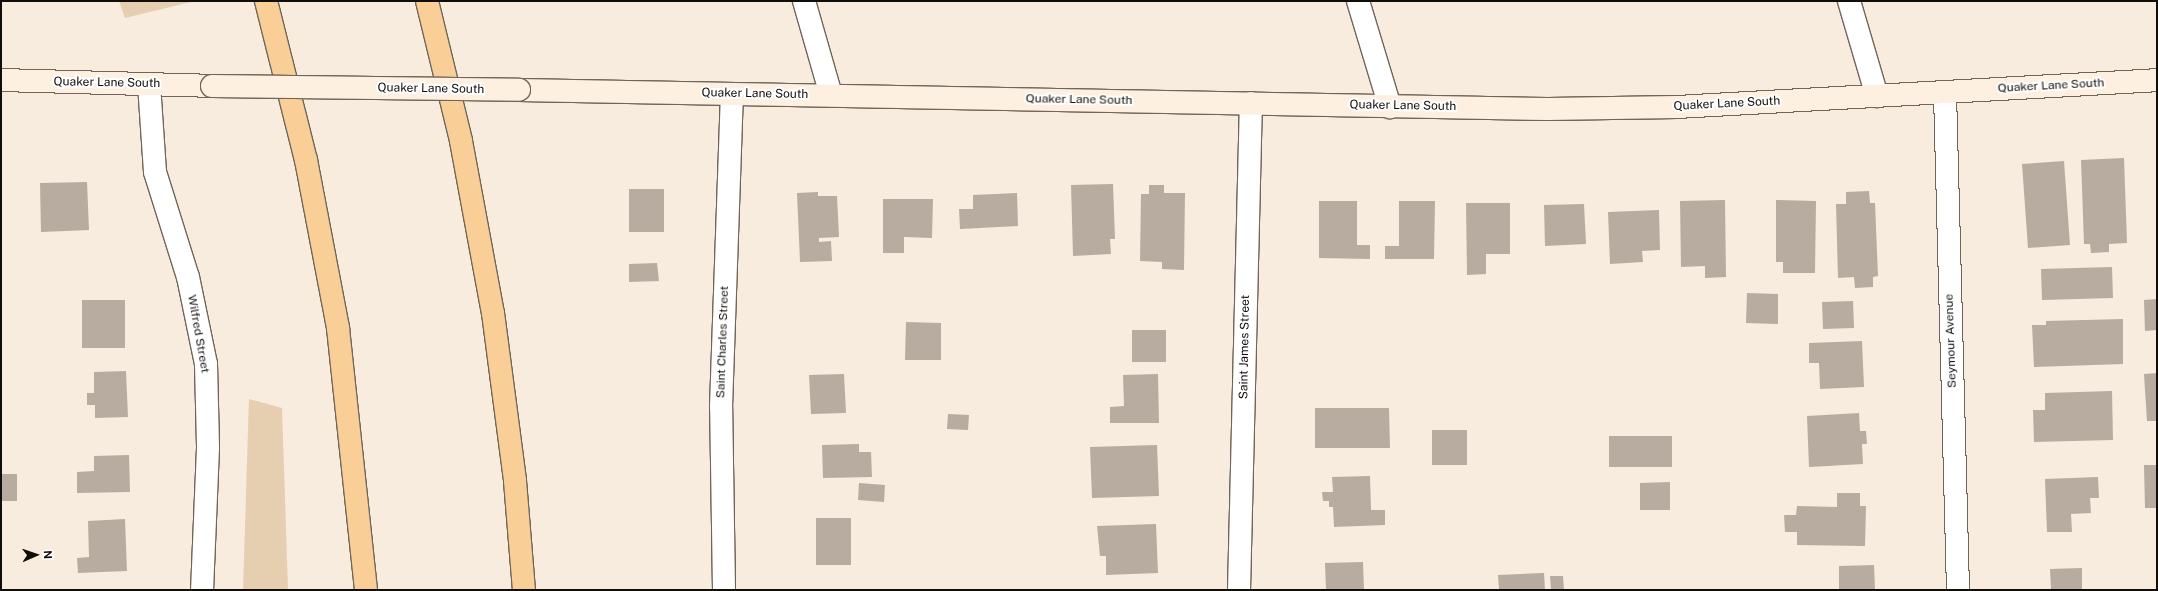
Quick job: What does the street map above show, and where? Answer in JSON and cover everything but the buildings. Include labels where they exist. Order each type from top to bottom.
[{"type":"highway","points":[[266,1],[306,160],[335,313],[348,403],[366,590]]},
{"type":"highway","points":[[426,1],[461,141],[493,313],[515,481],[524,590]]},
{"type":"main road","name":"Quaker Lane South","points":[[1,80],[212,86],[832,95],[1390,106],[1677,107],[2157,80]]},
{"type":"street","points":[[804,1],[832,95]]},
{"type":"street","points":[[1358,1],[1390,106]]},
{"type":"street","points":[[1849,1],[1877,96]]},
{"type":"street","name":"Wilfred Street","points":[[149,84],[154,172],[188,277],[206,364],[208,448],[202,590]]},
{"type":"street","name":"Seymour Avenue","points":[[1945,93],[1958,590]]},
{"type":"street","name":"Saint Charles Street","points":[[724,590],[721,407],[732,94]]},
{"type":"street","name":"Saint James Street","points":[[1239,590],[1251,103]]},
{"type":"shaded area","points":[[119,1],[195,1],[125,18]]},
{"type":"shaded area","points":[[249,399],[282,408],[288,590],[243,590]]}]
